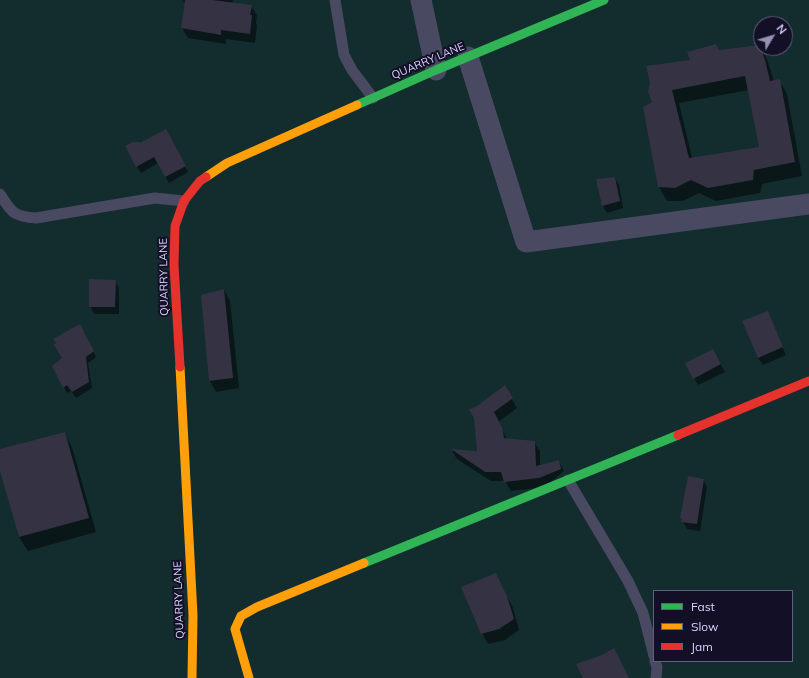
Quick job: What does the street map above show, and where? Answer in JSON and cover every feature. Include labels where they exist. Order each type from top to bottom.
[{"type":"street","points":[[421,0],[436,70]]},
{"type":"street","name":"QUARRY LANE","points":[[192,678],[194,615],[174,265],[175,226],[184,201],[200,181],[227,163],[436,70],[604,0]]},
{"type":"street","points":[[468,57],[526,242],[809,204]]},
{"type":"street","points":[[249,678],[235,629],[241,616],[264,604],[809,381]]},
{"type":"lane","points":[[335,0],[344,55],[352,70],[373,98]]},
{"type":"lane","points":[[0,194],[9,208],[22,217],[36,218],[155,198],[184,201]]},
{"type":"lane","points":[[568,480],[628,581],[643,613],[653,652]]},
{"type":"lane","points":[[655,662],[657,666],[656,678]]},
{"type":"green space","points":[[0,0],[809,0],[809,678],[0,678]]},
{"type":"building","points":[[185,0],[212,0],[252,5],[250,15],[252,15],[250,34],[221,30],[221,35],[181,28]]},
{"type":"building","points":[[716,44],[719,50],[753,46],[753,56],[764,56],[770,81],[780,79],[795,162],[754,170],[753,180],[708,188],[691,180],[675,188],[658,187],[643,107],[652,102],[648,92],[650,83],[646,66],[690,60],[687,52]],"holes":[[[745,76],[759,147],[689,158],[672,90]]]},
{"type":"building","points":[[166,129],[186,166],[165,177],[154,157],[136,167],[125,146],[133,142],[140,143]]},
{"type":"building","points":[[615,177],[620,201],[602,206],[596,179]]},
{"type":"building","points":[[89,279],[116,280],[115,307],[89,307]]},
{"type":"building","points":[[224,289],[233,378],[209,381],[201,295]]},
{"type":"building","points":[[768,311],[783,347],[758,358],[742,321]]},
{"type":"building","points":[[80,324],[94,351],[86,357],[89,382],[72,392],[67,385],[63,388],[52,366],[62,358],[54,345],[56,343],[53,339]]},
{"type":"building","points":[[713,349],[721,364],[693,379],[685,363]]},
{"type":"building","points":[[505,385],[513,398],[494,412],[502,427],[504,438],[535,441],[536,466],[559,460],[561,469],[539,478],[504,482],[501,472],[485,472],[451,449],[477,451],[474,418],[469,410],[477,406]]},
{"type":"building","points":[[65,432],[89,518],[19,537],[0,471],[0,449]]},
{"type":"building","points":[[688,476],[704,479],[697,524],[681,522],[682,519],[680,518]]},
{"type":"building","points":[[496,573],[507,596],[514,619],[499,629],[481,634],[461,587]]},
{"type":"building","points":[[614,648],[629,678],[583,678],[576,664],[602,655]]},
{"type":"traffic: fast","points":[[357,105],[436,70],[604,0]]},
{"type":"traffic: fast","points":[[364,563],[678,435]]},
{"type":"traffic: slow","points":[[206,177],[227,163],[357,105]]},
{"type":"traffic: slow","points":[[180,367],[193,615],[192,678]]},
{"type":"traffic: slow","points":[[249,678],[235,629],[241,616],[257,607],[364,563]]},
{"type":"traffic: jam","points":[[180,367],[174,265],[175,226],[184,201],[200,181],[206,177]]},
{"type":"traffic: jam","points":[[678,435],[809,381]]}]
